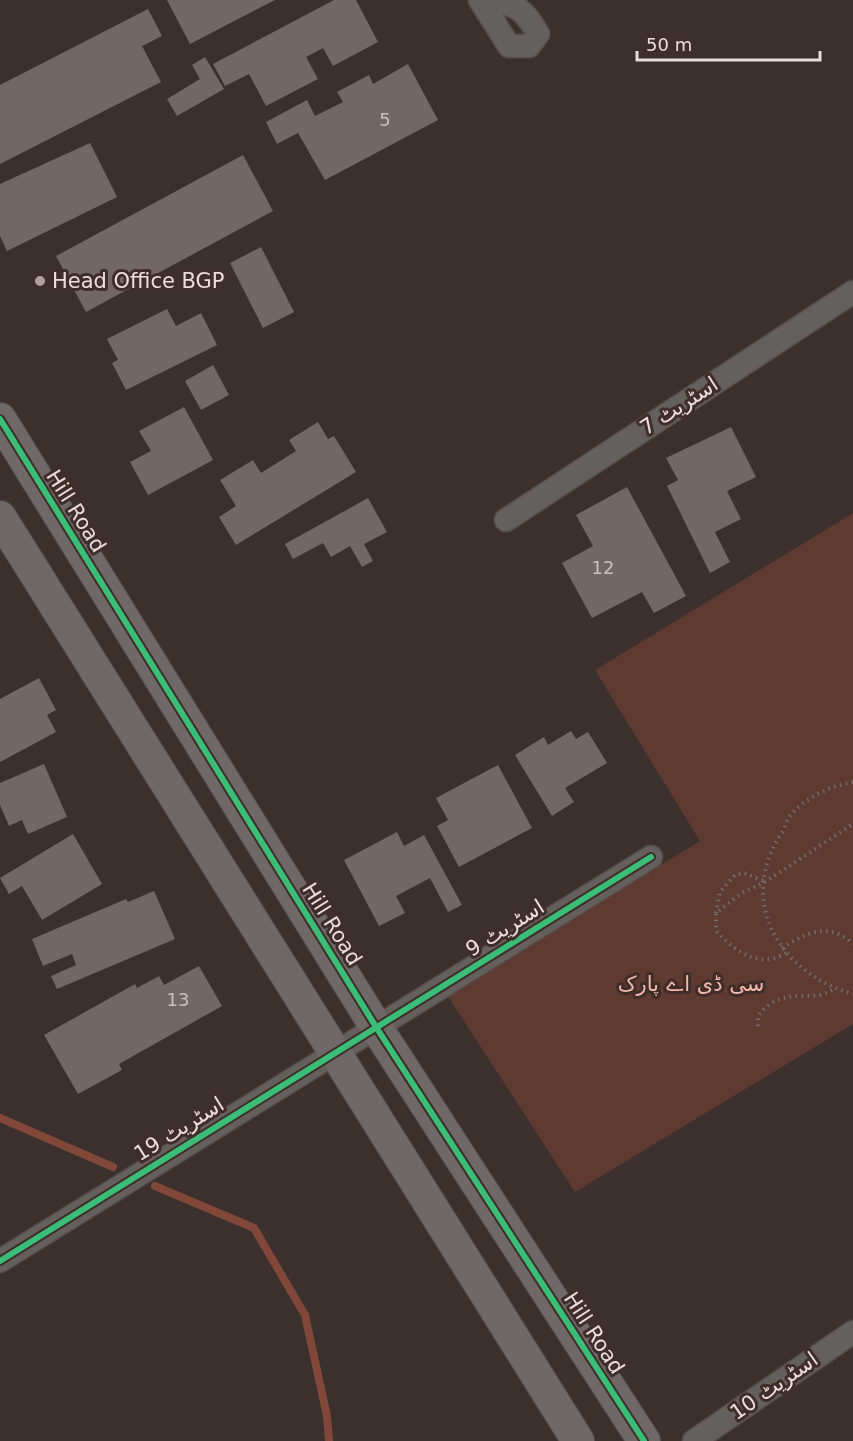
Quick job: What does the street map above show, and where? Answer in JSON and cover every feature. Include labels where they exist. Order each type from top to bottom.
[{"type":"street","name":"اسٹریٹ 7","points":[[506,520],[853,292]]},
{"type":"street","name":"Hill Road","points":[[0,419],[376,1027],[644,1441]]},
{"type":"street","points":[[0,517],[578,1441]]},
{"type":"street","name":"اسٹریٹ 9","points":[[376,1027],[651,857]]},
{"type":"street","name":"اسٹریٹ 19","points":[[0,1261],[334,1051],[376,1027]]},
{"type":"street","name":"اسٹریٹ 10","points":[[694,1441],[853,1332]]},
{"type":"path","points":[[853,782],[821,793],[803,804],[789,817],[776,841],[765,882],[766,909],[774,936],[784,951],[807,974],[834,988],[853,994]]},
{"type":"path","points":[[716,914],[735,898],[765,882],[853,824]]},
{"type":"path","points":[[765,882],[744,873],[735,874],[720,892],[716,914],[717,930],[731,946],[749,956],[766,960],[784,951],[800,937],[822,930],[841,935],[853,944]]},
{"type":"path","points":[[758,1026],[758,1016],[778,997],[824,993],[834,988]]},
{"type":"green space","name":"سی ڈی اے پارک","points":[[853,513],[853,1024],[575,1192],[447,995],[700,841],[595,670]]},
{"type":"building","points":[[167,0],[275,0],[190,44]]},
{"type":"building","points":[[334,0],[356,0],[378,42],[333,66],[323,48],[306,57],[318,79],[266,106],[249,74],[225,86],[213,64]]},
{"type":"building","points":[[148,9],[162,36],[142,46],[161,82],[0,164],[0,85]]},
{"type":"building","points":[[205,57],[224,89],[177,116],[167,99],[200,79],[192,65]]},
{"type":"building","points":[[408,64],[438,120],[325,180],[298,133],[277,144],[266,122],[307,100],[315,116],[343,102],[337,92],[369,75],[373,84]]},
{"type":"building","points":[[90,143],[117,197],[7,251],[0,236],[0,184]]},
{"type":"building","points":[[243,155],[273,211],[86,312],[56,256]]},
{"type":"building","points":[[261,247],[294,312],[263,328],[230,263]]},
{"type":"building","points":[[167,309],[176,326],[201,313],[217,345],[126,390],[112,363],[118,360],[107,339]]},
{"type":"building","points":[[213,365],[229,395],[201,410],[185,381]]},
{"type":"building","points":[[184,407],[213,460],[148,495],[130,462],[151,451],[139,431]]},
{"type":"building","points":[[318,422],[328,439],[334,436],[356,472],[236,545],[219,517],[236,506],[220,480],[253,460],[261,473],[296,451],[289,440]]},
{"type":"building","points":[[731,427],[756,477],[727,491],[741,519],[715,532],[730,562],[710,573],[667,486],[678,480],[666,458]]},
{"type":"building","points":[[627,487],[686,596],[654,613],[642,592],[592,618],[562,563],[593,546],[576,515]]},
{"type":"building","points":[[368,498],[387,532],[364,544],[373,561],[362,567],[350,546],[331,557],[323,543],[293,559],[285,544]]},
{"type":"building","points":[[39,678],[56,710],[47,715],[56,732],[0,762],[0,699]]},
{"type":"building","points":[[571,731],[576,739],[588,732],[607,763],[565,788],[574,802],[552,816],[515,755],[544,737],[548,745]]},
{"type":"building","points":[[44,764],[67,817],[28,834],[22,820],[9,826],[0,805],[0,783]]},
{"type":"building","points":[[498,765],[532,828],[459,867],[437,826],[448,820],[436,798]]},
{"type":"building","points":[[397,832],[404,846],[424,835],[462,905],[448,912],[430,878],[396,896],[405,913],[379,926],[344,860]]},
{"type":"building","points":[[73,834],[102,884],[42,920],[22,886],[9,894],[0,878]]},
{"type":"building","points":[[154,891],[175,939],[57,989],[51,976],[76,965],[72,954],[43,966],[32,939],[126,899],[128,902]]},
{"type":"building","points":[[199,966],[222,1006],[119,1064],[122,1070],[78,1094],[44,1035],[135,984],[137,988],[159,976],[164,985]]},
{"type":"waterway","points":[[0,1118],[113,1167]]},
{"type":"waterway","points":[[155,1186],[254,1228],[305,1315],[327,1416],[329,1441]]},
{"type":"cycle path","points":[[0,419],[376,1027],[644,1441]]},
{"type":"cycle path","points":[[0,1261],[651,857]]},
{"type":"place","name":"Head Office BGP","points":[[40,281]]}]
